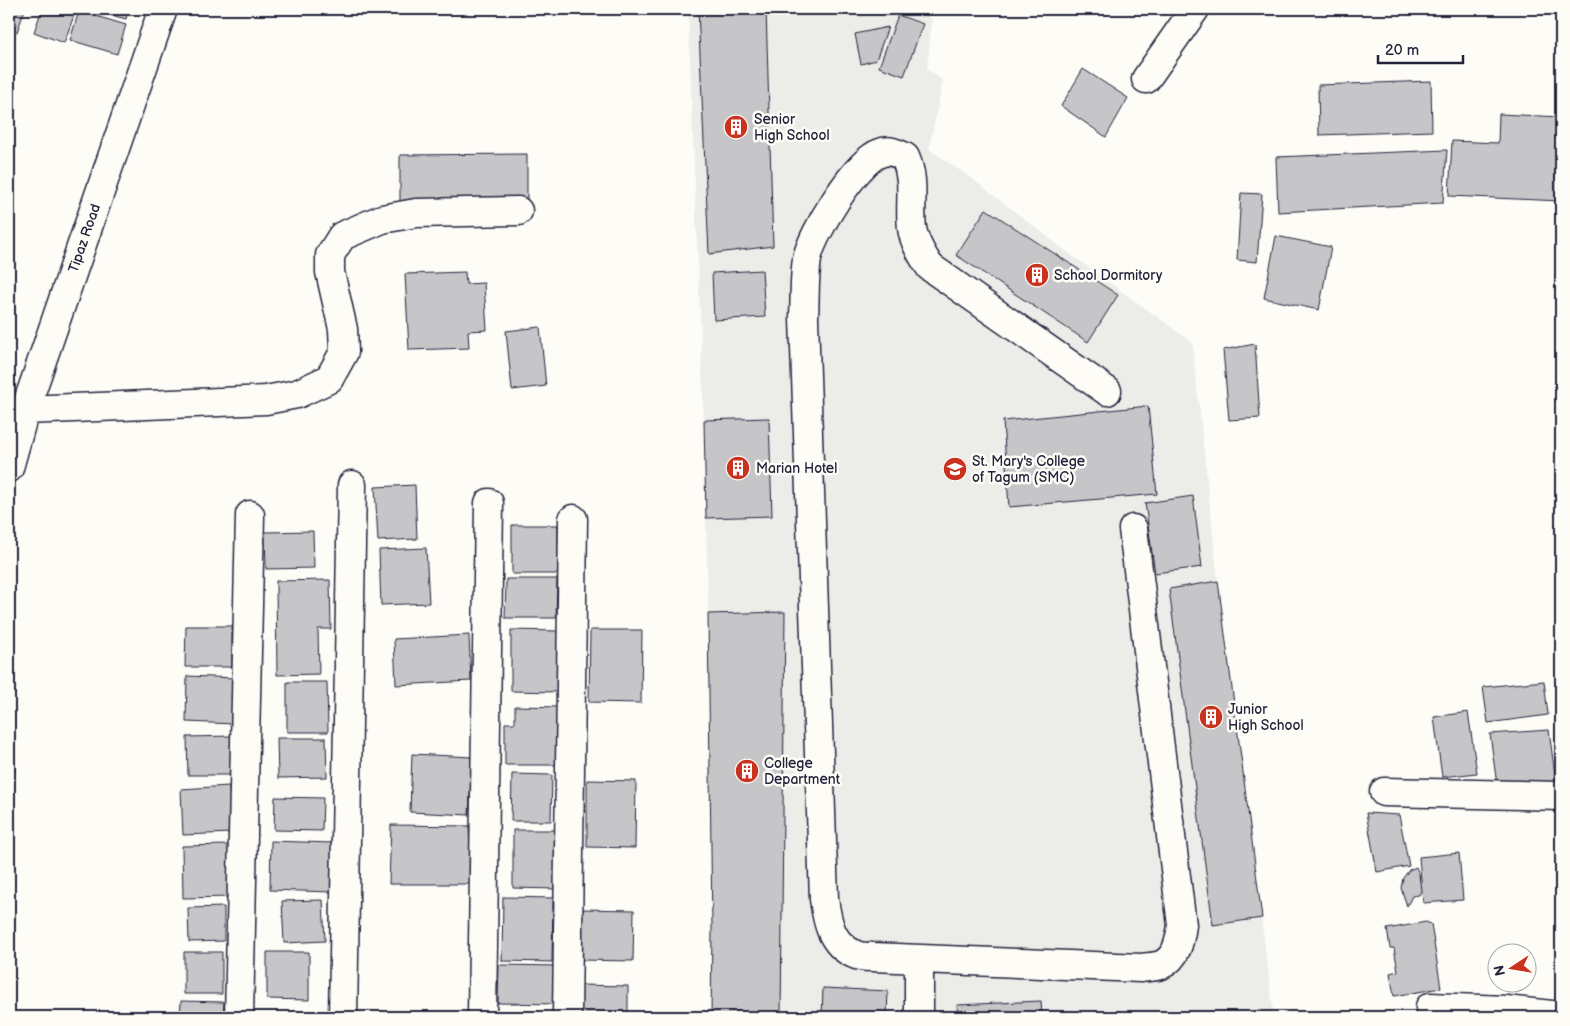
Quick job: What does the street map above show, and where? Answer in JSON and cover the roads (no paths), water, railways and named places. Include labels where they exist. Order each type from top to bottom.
[{"type":"street","name":"Tipaz Road","points":[[9,468],[25,410],[163,9]]},
{"type":"street","points":[[1146,79],[1195,9]]},
{"type":"street","points":[[1107,391],[930,267],[918,248],[912,228],[911,170],[905,157],[893,151],[879,153],[859,167],[820,224],[807,258],[804,318],[824,899],[828,924],[837,943],[855,955],[874,958],[1141,968],[1160,965],[1173,956],[1180,941],[1182,924],[1133,529]]},
{"type":"street","points":[[25,410],[266,400],[297,394],[329,379],[344,352],[342,329],[330,272],[330,255],[342,236],[382,219],[416,213],[518,211]]},
{"type":"street","points":[[343,1017],[352,485]]},
{"type":"street","points":[[482,1017],[490,503]]},
{"type":"street","points":[[239,1017],[250,515]]},
{"type":"street","points":[[567,1017],[573,519]]},
{"type":"street","points":[[1384,792],[1561,796]]},
{"type":"street","points":[[919,959],[919,1017]]},
{"type":"street","points":[[1430,1007],[1506,1010],[1561,1016]]},
{"type":"place","name":"Senior High School","points":[[736,127]]},
{"type":"place","name":"School Dormitory","points":[[1037,275]]},
{"type":"place","name":"Marian Hotel","points":[[738,468]]},
{"type":"place","name":"St. Mary's College of Tagum (SMC)","points":[[955,469]]},
{"type":"place","name":"Junior High School","points":[[1211,717]]},
{"type":"place","name":"College Department","points":[[747,771]]}]
